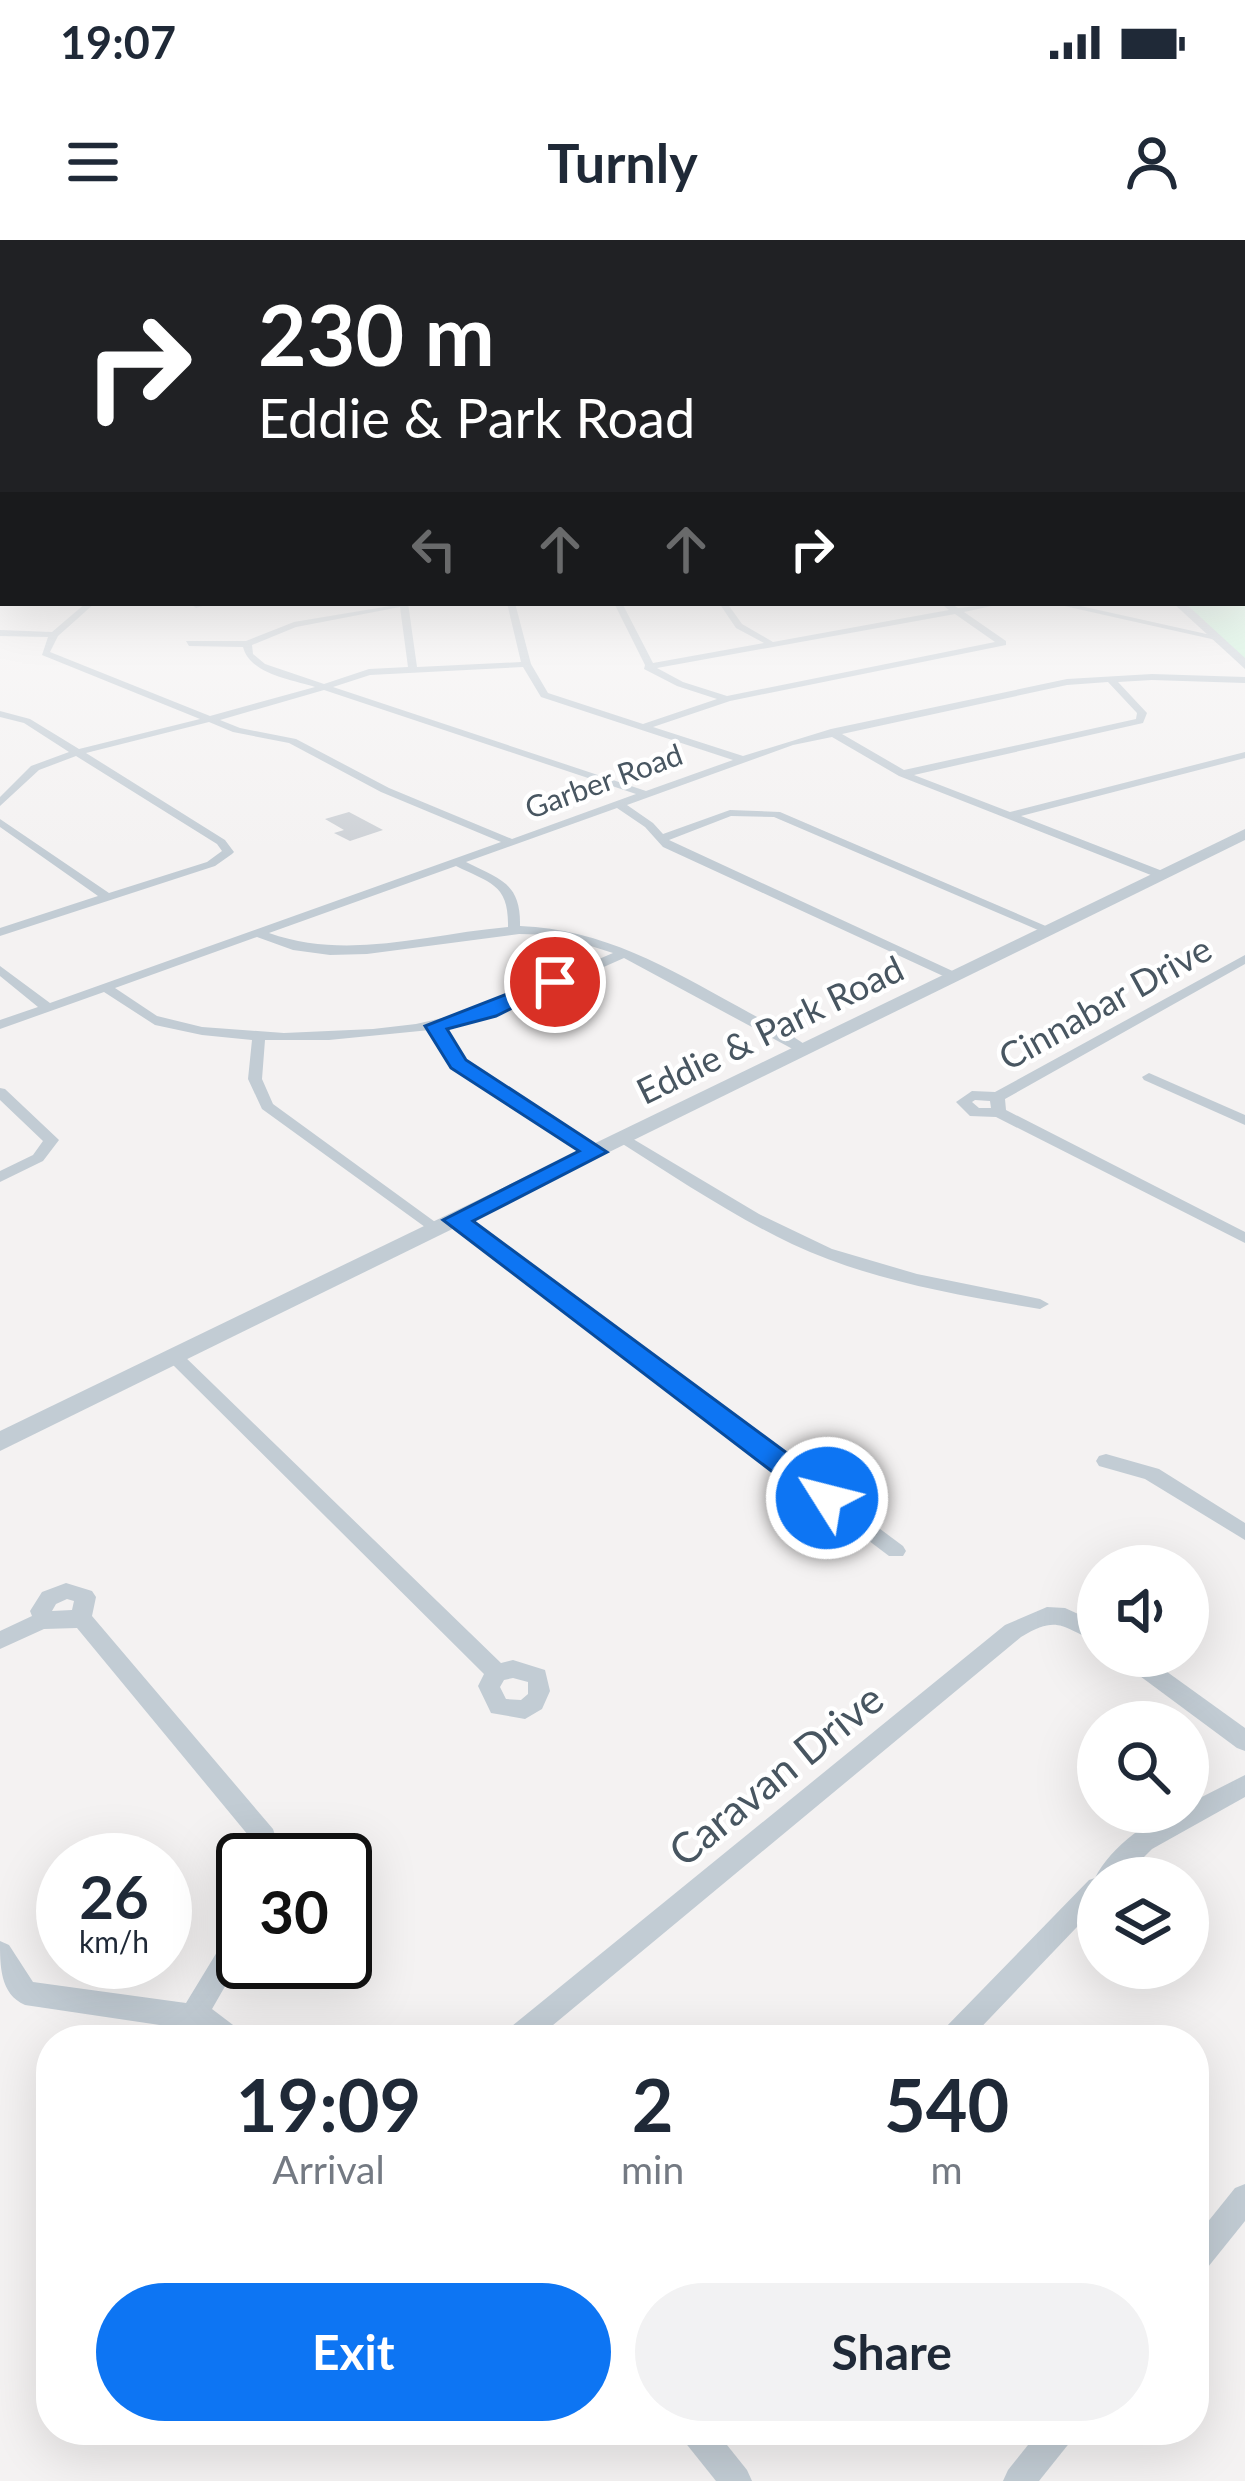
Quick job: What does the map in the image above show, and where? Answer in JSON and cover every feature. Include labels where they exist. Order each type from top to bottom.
[{"type":"street","points":[[43,648],[45,653],[210,719],[292,741],[386,790],[510,842]]},
{"type":"street","points":[[45,653],[48,648]]},
{"type":"street","points":[[248,648],[262,666],[643,794]]},
{"type":"street","points":[[410,648],[413,670]]},
{"type":"street","points":[[522,648],[538,691],[554,701],[740,759]]},
{"type":"street","points":[[638,648],[647,667],[659,678],[728,699]]},
{"type":"street","points":[[647,667],[753,648]]},
{"type":"street","points":[[641,728],[728,699],[981,648]]},
{"type":"street","points":[[0,802],[35,767],[370,672],[526,664]]},
{"type":"street","points":[[903,774],[1140,721],[1142,713],[1109,678]]},
{"type":"street","name":"Garber Road","points":[[0,1025],[740,759],[831,732],[1067,682],[1245,680]]},
{"type":"street","points":[[0,714],[27,721],[221,842],[229,853],[211,864],[0,932]]},
{"type":"street","points":[[831,732],[903,774],[1161,875]]},
{"type":"street","points":[[1011,815],[1245,755]]},
{"type":"street","points":[[617,803],[661,839],[954,977]]},
{"type":"street","points":[[661,839],[730,813],[776,814],[1049,930]]},
{"type":"street","points":[[0,822],[108,898]]},
{"type":"street","name":"Eddie & Park Road","points":[[0,1442],[1245,834]]},
{"type":"street","points":[[456,862],[511,891],[517,901],[514,928]]},
{"type":"street","points":[[257,933],[288,947],[344,952],[514,928],[575,934],[622,953],[805,1050]]},
{"type":"street","points":[[106,988],[171,1026],[260,1034],[435,1026],[489,1011],[622,953]]},
{"type":"street","name":"Cinnabar Drive","points":[[1245,959],[999,1105],[1245,1238]]},
{"type":"street","points":[[0,970],[48,1008]]},
{"type":"street","points":[[435,1026],[458,1064],[596,1152]]},
{"type":"street","points":[[260,1034],[254,1078],[267,1106],[446,1225],[896,1552]]},
{"type":"street","points":[[1149,1076],[1245,1121]]},
{"type":"street","points":[[0,1092],[51,1140],[38,1158],[0,1177]]},
{"type":"street","points":[[623,1138],[742,1213],[804,1244],[959,1290],[1040,1304]]},
{"type":"street","points":[[175,1357],[496,1673]]},
{"type":"street","points":[[1106,1461],[1152,1474],[1245,1533]]},
{"type":"street","name":"Caravan Drive","points":[[533,2025],[1013,1631],[1040,1614],[1060,1614],[1077,1623]]},
{"type":"street","points":[[0,1641],[43,1620],[63,1616],[81,1620],[261,1833]]},
{"type":"street","points":[[1158,1677],[1245,1741]]},
{"type":"street","points":[[1128,1857],[1143,1841],[1245,1785]]},
{"type":"street","points":[[966,2025],[1077,1910]]},
{"type":"street","points":[[0,1954],[25,1993],[206,2019],[213,2025]]},
{"type":"street","points":[[192,2017],[216,1977]]},
{"type":"street","points":[[1209,2244],[1245,2198]]},
{"type":"street","points":[[707,2445],[736,2481]]},
{"type":"street","points":[[1019,2481],[1048,2445]]},
{"type":"green space","points":[[1231,648],[1245,648],[1245,661]]},
{"type":"building","points":[[349,812],[383,830],[350,841],[334,833],[344,830],[325,819]]},
{"type":"route","points":[[555,982],[489,1011],[435,1026],[458,1064],[596,1152],[455,1220],[827,1498]]}]
